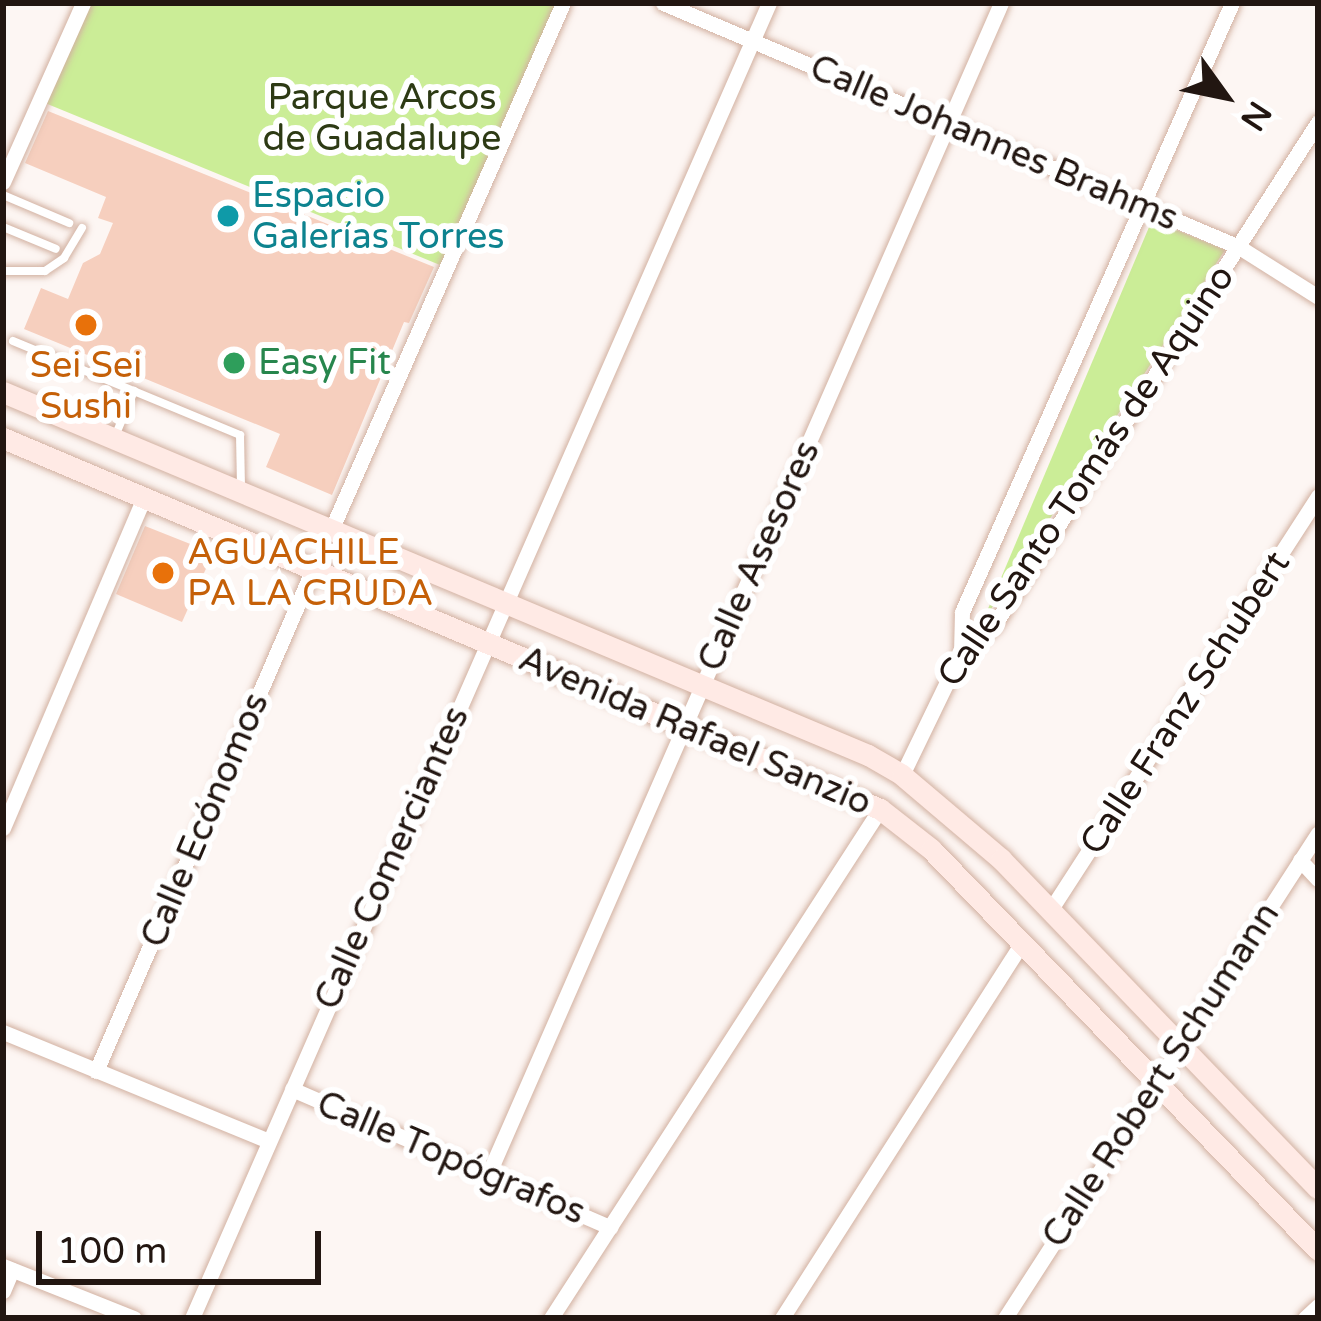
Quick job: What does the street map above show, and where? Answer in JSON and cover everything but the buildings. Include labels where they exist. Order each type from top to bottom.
[{"type":"main road","name":"Avenida Rafael Sanzio","points":[[3,392],[868,755],[902,775],[947,810],[1051,910],[1318,1188]]},
{"type":"main road","name":"Avenida Rafael Sanzio","points":[[3,439],[880,809],[931,849],[1318,1250]]},
{"type":"street","points":[[3,182],[83,3]]},
{"type":"street","points":[[332,528],[563,3]]},
{"type":"street","name":"Calle Johannes Brahms","points":[[663,3],[1239,247],[1318,297]]},
{"type":"street","name":"Calle Comerciantes","points":[[192,1318],[769,3]]},
{"type":"street","name":"Calle Asesores","points":[[488,1175],[1001,3]]},
{"type":"street","points":[[961,653],[962,612],[1232,3]]},
{"type":"street","name":"Calle Santo Tomás de Aquino","points":[[902,775],[961,653],[994,625],[1318,122]]},
{"type":"street","name":"Calle Franz Schubert","points":[[1051,910],[1318,496]]},
{"type":"street","points":[[3,828],[144,498]]},
{"type":"street","name":"Calle Ecónomos","points":[[96,1071],[313,569]]},
{"type":"street","points":[[551,1318],[880,809]]},
{"type":"street","name":"Calle Robert Schumann","points":[[1005,1318],[1318,833]]},
{"type":"street","points":[[1300,860],[1318,879]]},
{"type":"street","points":[[782,1318],[1021,944]]},
{"type":"street","name":"Calle Topógrafos","points":[[3,1032],[269,1142]]},
{"type":"street","name":"Calle Topógrafos","points":[[292,1089],[610,1227]]},
{"type":"street","points":[[3,1291],[8,1268],[134,1318]]},
{"type":"street","points":[[1305,1318],[1318,1306]]},
{"type":"lane","points":[[3,195],[69,223]]},
{"type":"lane","points":[[3,227],[56,249]]},
{"type":"lane","points":[[3,271],[45,271],[64,258],[82,228]]},
{"type":"lane","points":[[14,341],[240,435],[241,490]]},
{"type":"lane","points":[[115,438],[134,391]]},
{"type":"green space","name":"Parque Arcos de Guadalupe","points":[[89,3],[558,3],[440,265],[45,103]]},
{"type":"green space","points":[[1152,220],[1225,250],[982,623]]},
{"type":"place","name":"Espacio Galerías Torres","points":[[228,216]]},
{"type":"place","name":"Sei Sei Sushi","points":[[86,325]]},
{"type":"place","name":"Easy Fit","points":[[234,363]]},
{"type":"place","name":"AGUACHILE PA LA CRUDA","points":[[163,573]]}]
